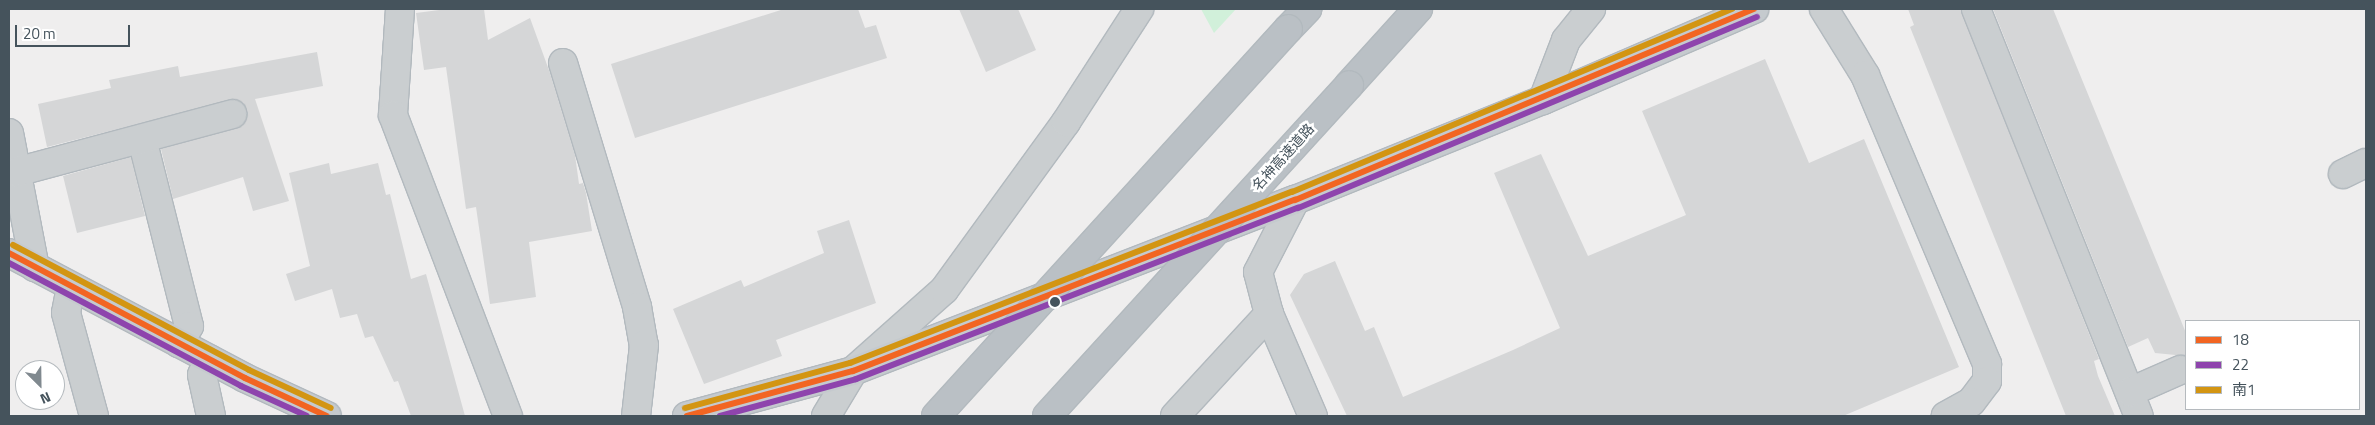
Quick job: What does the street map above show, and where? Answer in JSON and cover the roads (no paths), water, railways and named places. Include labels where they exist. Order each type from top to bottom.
[{"type":"highway","points":[[936,416],[1307,9]]},
{"type":"highway","name":"名神高速道路","points":[[1047,416],[1418,9]]},
{"type":"main road","points":[[688,416],[853,371],[1295,200],[1543,100],[1754,9]]},
{"type":"main road","points":[[9,253],[179,344],[327,416]]},
{"type":"street","points":[[400,9],[393,115],[508,416]]},
{"type":"street","points":[[826,416],[853,371],[944,290],[1066,122],[1139,9]]},
{"type":"street","points":[[1543,100],[1566,40],[1591,9]]},
{"type":"street","points":[[1824,9],[1865,75],[1987,364],[1987,381],[1970,402],[1946,416]]},
{"type":"street","points":[[1976,9],[2134,404],[2180,370]]},
{"type":"street","points":[[563,63],[637,307],[644,345],[636,416]]},
{"type":"street","points":[[16,172],[232,114]]},
{"type":"street","points":[[9,133],[35,268]]},
{"type":"street","points":[[142,139],[189,326],[179,344]]},
{"type":"street","points":[[1295,200],[1258,272],[1269,314],[1313,416]]},
{"type":"street","points":[[71,287],[66,313],[94,416]]},
{"type":"street","points":[[1175,416],[1269,314]]},
{"type":"street","points":[[209,359],[202,375],[211,416]]}]
